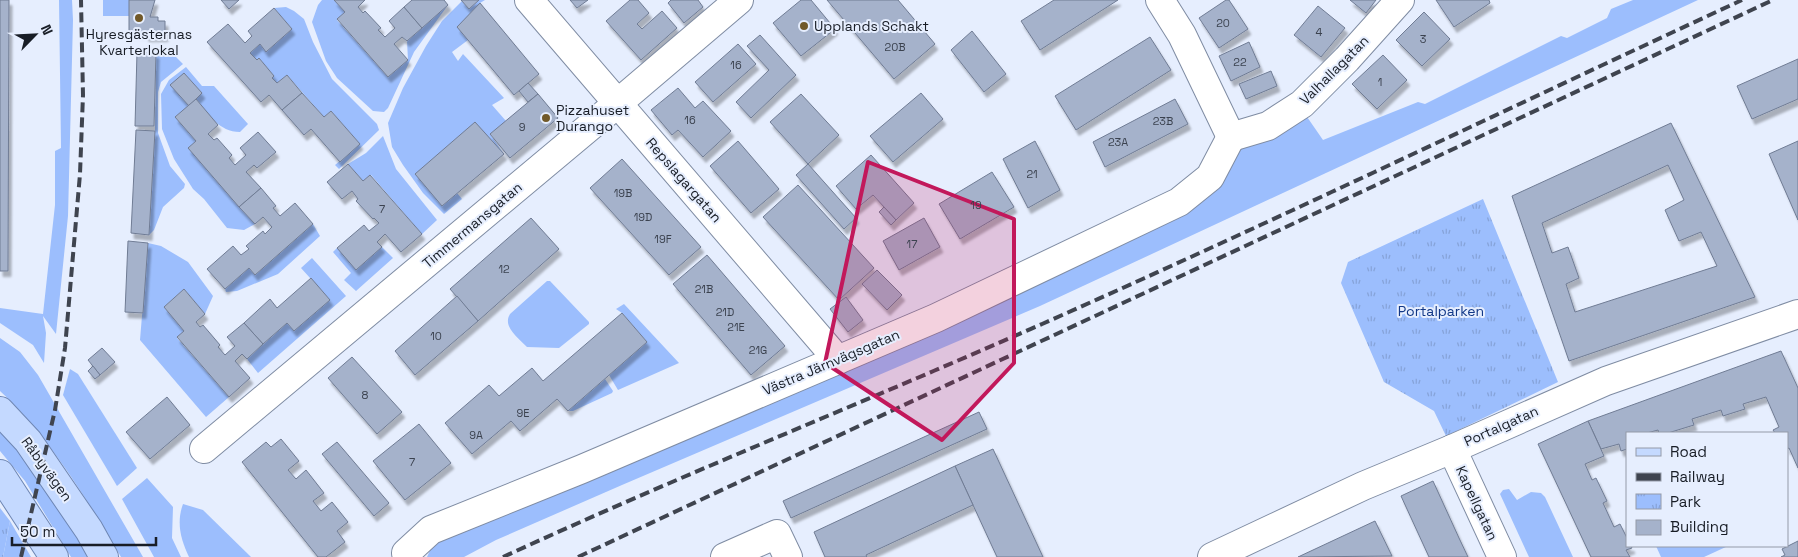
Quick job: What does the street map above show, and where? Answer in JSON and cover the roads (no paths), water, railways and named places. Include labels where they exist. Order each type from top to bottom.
[{"type":"main road","name":"Råbyvägen","points":[[0,411],[28,441],[84,523],[104,557]]},
{"type":"main road","points":[[0,474],[54,557]]},
{"type":"street","name":"Repslagargatan","points":[[530,0],[838,360]]},
{"type":"street","name":"Timmermansgatan","points":[[204,449],[618,103],[738,0]]},
{"type":"street","points":[[1160,0],[1182,34],[1231,137]]},
{"type":"street","name":"Valhallagatan","points":[[1231,137],[1268,126],[1302,104],[1347,59],[1400,0]]},
{"type":"street","name":"Västra Järnvägsgatan","points":[[406,553],[431,530],[582,469],[936,318],[1179,202],[1210,176],[1231,137]]},
{"type":"street","name":"Portalgatan","points":[[1212,557],[1363,486],[1606,381],[1798,314]]},
{"type":"street","name":"Kapellgatan","points":[[1452,449],[1502,557]]},
{"type":"street","points":[[725,557],[782,545]]},
{"type":"railway","points":[[21,557],[55,410],[65,348],[80,174],[83,95],[81,0]]},
{"type":"railway","points":[[503,557],[637,497],[1130,285],[1742,0]]},
{"type":"railway","points":[[578,557],[1773,0]]},
{"type":"place","name":"Hyresgästernas Kvarterlokal","points":[[139,18]]},
{"type":"place","name":"Upplands Schakt","points":[[804,26]]},
{"type":"place","name":"Pizzahuset Durango","points":[[546,118]]},
{"type":"park label","name":"Portalparken","points":[[1441,311]]}]
